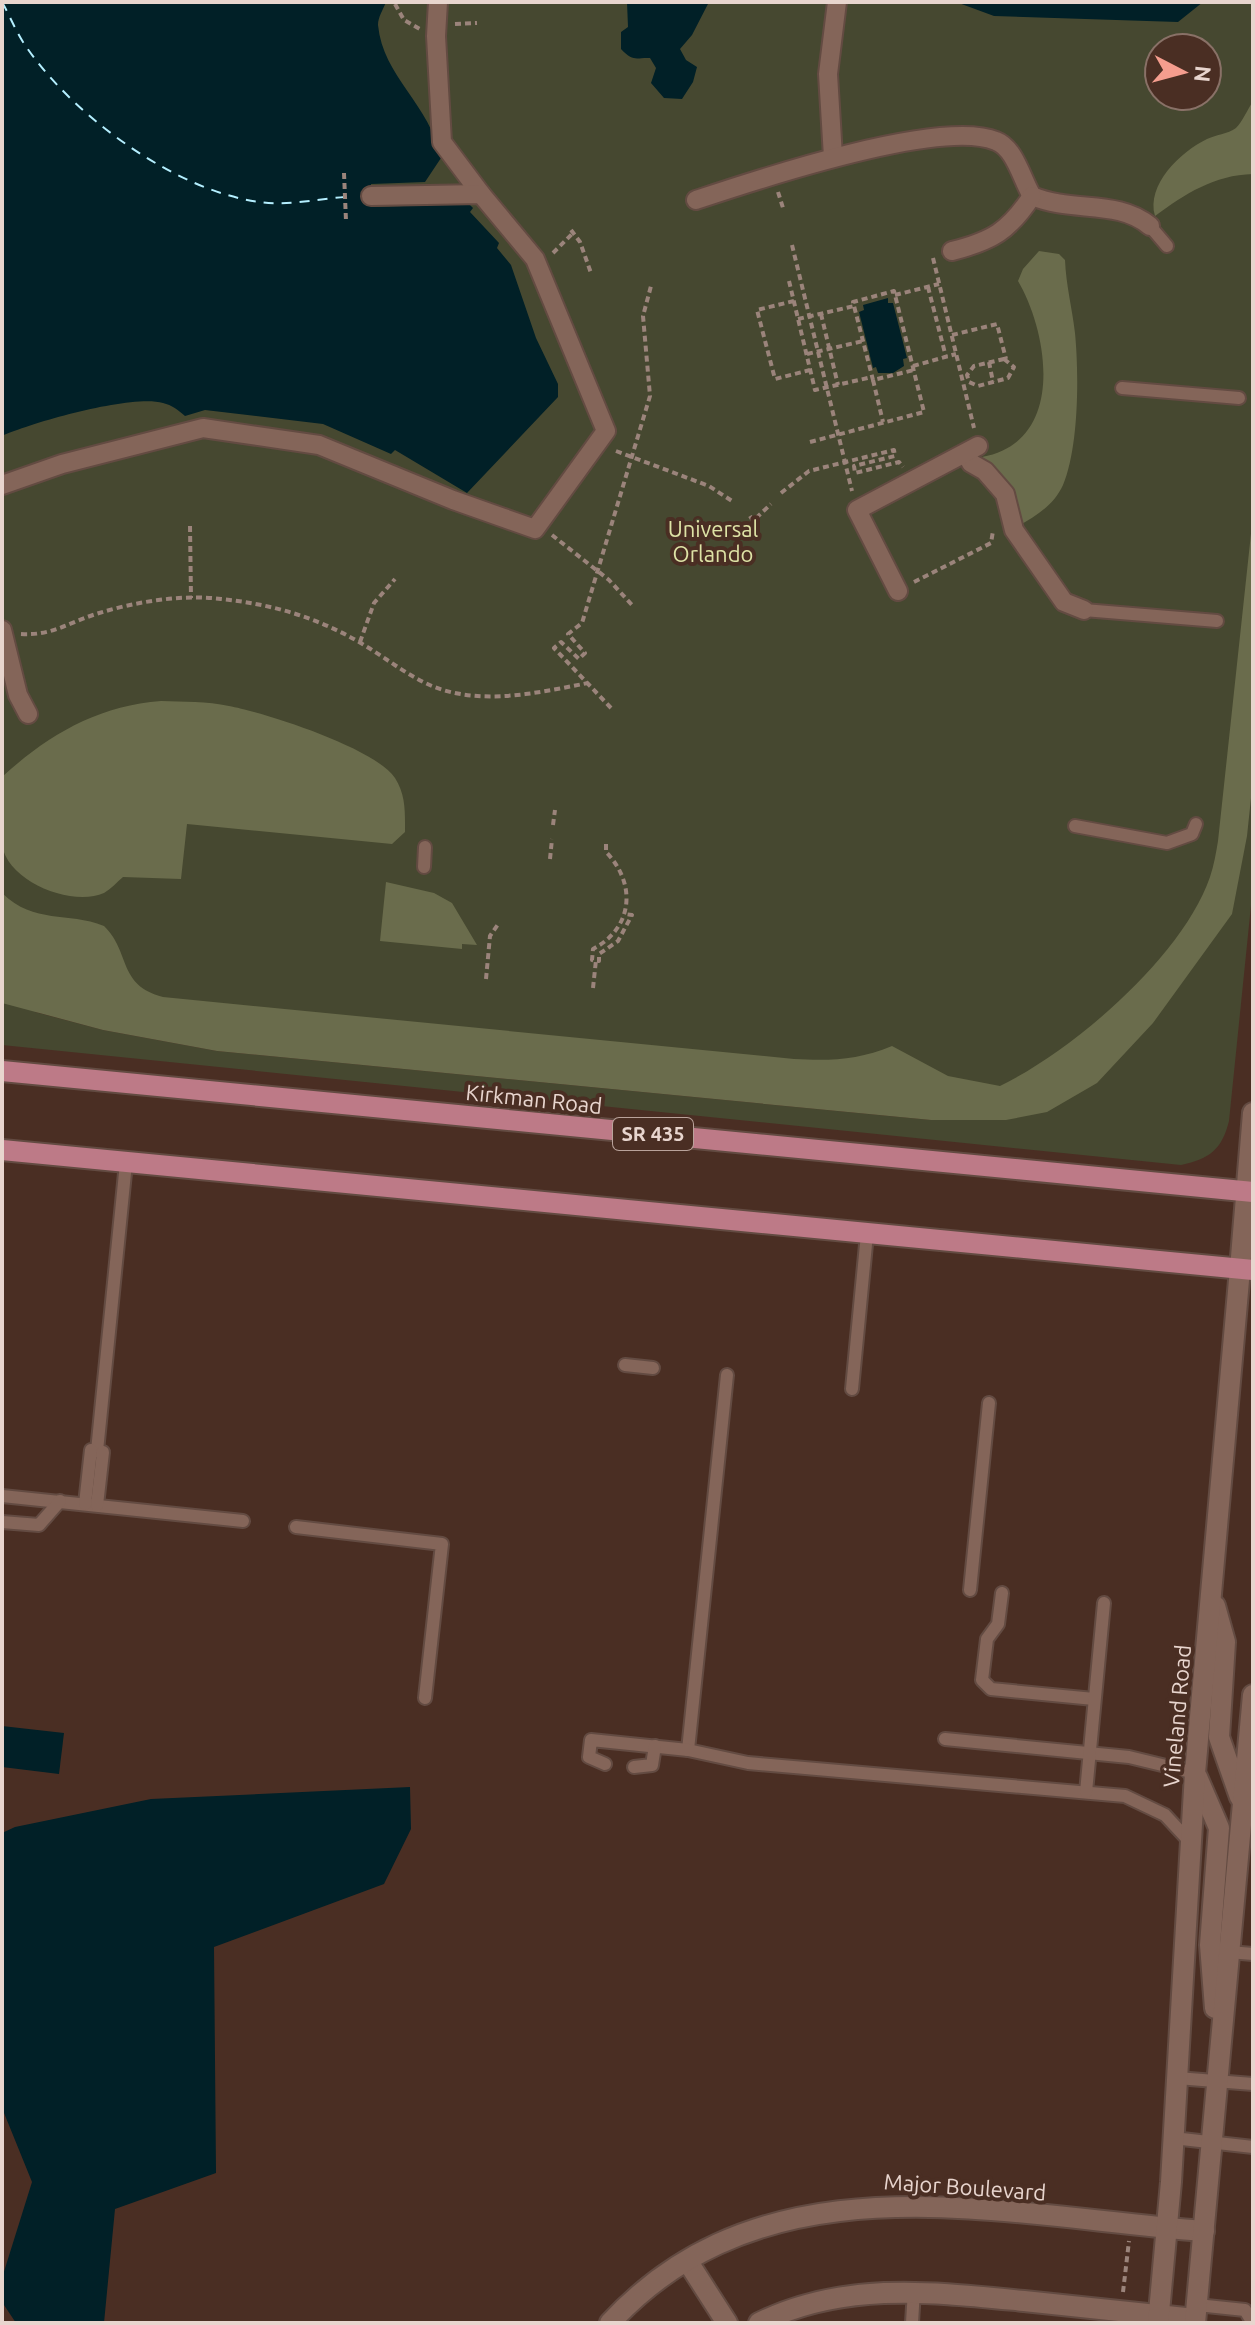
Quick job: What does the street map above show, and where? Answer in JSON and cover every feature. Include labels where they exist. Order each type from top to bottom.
[{"type":"main road","name":"Kirkman Road","points":[[2,1071],[1249,1192]]},
{"type":"main road","points":[[2,1150],[1246,1270]]},
{"type":"street","points":[[2,485],[62,464],[203,428],[319,445],[453,500],[535,529],[606,431],[544,257],[481,194],[442,142],[438,2]]},
{"type":"street","points":[[833,157],[828,74],[837,2]]},
{"type":"street","points":[[696,200],[833,157],[922,140],[983,138],[1006,147],[1032,196],[1068,208],[1124,210],[1150,226]]},
{"type":"street","points":[[371,196],[481,194]]},
{"type":"street","points":[[952,251],[999,234],[1017,219],[1032,196]]},
{"type":"street","points":[[898,591],[857,510],[972,449],[971,463],[985,471],[1005,494],[1014,530],[1064,602],[1084,610]]},
{"type":"street","points":[[2,630],[18,695],[33,721]]},
{"type":"street","name":"Vineland Road","points":[[1159,2319],[1168,2228],[1195,1773],[1211,1591],[1246,1270],[1253,1113]]},
{"type":"street","points":[[1211,1591],[1225,1642],[1219,1737],[1243,1805]]},
{"type":"street","points":[[759,2323],[787,2309],[852,2295],[914,2290],[1159,2319],[1195,2316],[1253,1695]]},
{"type":"street","points":[[1195,1773],[1219,1828],[1210,1945],[1220,2072]]},
{"type":"street","name":"Major Boulevard","points":[[610,2323],[629,2303],[688,2262],[749,2231],[816,2212],[871,2206],[946,2206],[1204,2231]]},
{"type":"street","points":[[688,2262],[727,2323]]},
{"type":"lane","points":[[1150,226],[1167,246]]},
{"type":"lane","points":[[1122,388],[1239,398]]},
{"type":"lane","points":[[1084,610],[1217,621]]},
{"type":"lane","points":[[1075,826],[1167,843],[1192,834],[1196,824]]},
{"type":"lane","points":[[424,867],[425,847]]},
{"type":"lane","points":[[91,1504],[126,1163]]},
{"type":"lane","points":[[852,1389],[867,1234]]},
{"type":"lane","points":[[625,1365],[653,1368]]},
{"type":"lane","points":[[688,1750],[727,1375]]},
{"type":"lane","points":[[970,1590],[989,1403]]},
{"type":"lane","points":[[2,1496],[243,1521]]},
{"type":"lane","points":[[2,1522],[39,1525],[60,1501]]},
{"type":"lane","points":[[296,1527],[442,1544],[425,1698]]},
{"type":"lane","points":[[1002,1593],[998,1624],[987,1639],[982,1680],[991,1689],[1094,1699]]},
{"type":"lane","points":[[1086,1792],[1104,1603]]},
{"type":"lane","points":[[945,1739],[1129,1757],[1195,1773]]},
{"type":"lane","points":[[605,1764],[589,1757],[591,1740],[688,1750],[748,1763],[1125,1796],[1165,1815],[1191,1843]]},
{"type":"lane","points":[[634,1767],[652,1765],[655,1746]]},
{"type":"lane","points":[[1229,1952],[1253,1954]]},
{"type":"lane","points":[[1177,2078],[1220,2072],[1253,2084]]},
{"type":"lane","points":[[1173,2138],[1253,2147]]},
{"type":"lane","points":[[912,2323],[914,2290]]},
{"type":"lane","points":[[1195,2316],[1245,2310],[1253,2323]]},
{"type":"path","points":[[395,4],[412,26],[477,23]]},
{"type":"path","points":[[344,173],[346,221]]},
{"type":"path","points":[[544,257],[572,231],[591,273]]},
{"type":"path","points":[[792,245],[855,500]]},
{"type":"path","points":[[789,281],[815,390],[873,379],[956,354]]},
{"type":"path","points":[[895,295],[939,284],[965,379],[972,420]]},
{"type":"path","points":[[611,708],[554,648],[561,642],[579,659],[585,653],[568,634],[582,623],[595,569],[650,396],[643,316],[651,286]]},
{"type":"path","points":[[928,287],[946,357]]},
{"type":"path","points":[[810,442],[924,412],[894,291],[853,302],[883,422]]},
{"type":"path","points":[[794,301],[757,310],[775,379],[810,370]]},
{"type":"path","points":[[798,319],[855,306]]},
{"type":"path","points":[[821,314],[838,385]]},
{"type":"path","points":[[951,336],[997,324],[1006,359]]},
{"type":"path","points":[[807,354],[863,341]]},
{"type":"path","points":[[1006,359],[1013,363],[1013,373],[993,382],[978,386],[965,379],[970,369],[989,362],[1006,359]]},
{"type":"path","points":[[989,362],[993,382]]},
{"type":"path","points":[[606,431],[615,450],[709,486],[732,501]]},
{"type":"path","points":[[781,493],[809,471],[894,450],[895,456],[854,466],[855,473],[899,462],[909,470],[919,468],[924,475]]},
{"type":"path","points":[[750,516],[753,521],[771,504]]},
{"type":"path","points":[[898,591],[991,543],[994,524]]},
{"type":"path","points":[[190,526],[191,598]]},
{"type":"path","points":[[535,529],[549,533],[595,569],[633,606]]},
{"type":"path","points":[[360,642],[374,603],[395,579]]},
{"type":"path","points":[[2,630],[49,634],[125,606],[191,598],[277,608],[327,625],[360,642],[417,679],[444,690],[517,694],[588,683]]},
{"type":"path","points":[[553,825],[555,810]]},
{"type":"path","points":[[550,859],[552,839]]},
{"type":"path","points":[[593,988],[596,960],[624,933],[632,915],[625,914],[626,885],[619,867],[606,852],[606,844]]},
{"type":"path","points":[[486,979],[490,936],[499,923]]},
{"type":"path","points":[[1123,2297],[1129,2239]]},
{"type":"green space","name":"Universal Orlando","points":[[2,2],[1253,2],[1253,886],[1229,1121],[1223,1139],[1213,1151],[1200,1160],[1181,1165],[2,1045]],"holes":[[[35,1012],[1019,1117],[931,1120],[217,1051],[103,1030]]]},
{"type":"green space","points":[[1253,101],[1253,174],[1225,178],[1201,187],[1155,216],[1154,204],[1160,181],[1176,161],[1197,145],[1236,128]]},
{"type":"green space","points":[[1039,251],[1059,254],[1065,260],[1075,333],[1076,410],[1072,451],[1063,485],[1050,504],[1018,526],[982,457],[1009,447],[1027,431],[1038,409],[1043,383],[1042,356],[1029,303],[1018,281],[1023,269]]},
{"type":"green space","points":[[1253,515],[1253,779],[1247,836],[1232,914],[1153,1023],[1097,1083],[1047,1112],[1006,1120],[931,1120],[217,1051],[103,1030],[2,1003],[2,893],[14,903],[39,914],[104,926],[118,946],[131,976],[148,992],[163,997],[794,1059],[844,1058],[892,1046],[948,1076],[1000,1086],[1060,1049],[1123,998],[1176,938],[1210,877],[1218,841]]},
{"type":"green space","points":[[161,701],[212,703],[246,710],[318,733],[366,755],[384,767],[399,784],[404,804],[405,832],[392,844],[187,824],[181,879],[123,877],[104,893],[75,897],[59,894],[28,880],[7,858],[2,845],[2,777],[37,748],[75,725],[116,709]]},
{"type":"green space","points":[[386,882],[434,893],[452,903],[477,945],[462,944],[462,949],[380,941]]},
{"type":"water","points":[[2,2],[386,2],[378,22],[382,43],[397,76],[427,122],[441,158],[425,182],[371,184],[372,207],[469,204],[473,208],[470,212],[499,243],[497,248],[511,265],[536,338],[558,384],[558,397],[467,493],[395,450],[391,454],[323,424],[205,410],[185,416],[172,406],[148,401],[58,417],[2,436]]},
{"type":"water","points":[[627,2],[709,2],[692,35],[680,49],[686,60],[697,67],[693,82],[682,99],[664,98],[651,83],[656,68],[650,58],[632,58],[621,49],[621,32],[628,27]]},
{"type":"water","points":[[956,2],[1203,2],[1178,22],[994,16]]},
{"type":"water","points":[[888,298],[888,303],[893,303],[907,358],[903,359],[904,366],[893,373],[878,373],[876,367],[873,368],[859,312],[864,310],[863,305]]},
{"type":"water","points":[[2,1726],[64,1733],[59,1774],[2,1767]]},
{"type":"water","points":[[410,1787],[411,1829],[384,1884],[214,1947],[216,2173],[115,2209],[104,2323],[16,2323],[2,2302],[2,2278],[32,2182],[2,2108],[2,1833],[15,1827],[151,1799]]},
{"type":"ferry route","points":[[2,2],[25,45],[70,98],[128,146],[160,166],[227,195],[259,202],[291,203],[345,197]]}]
